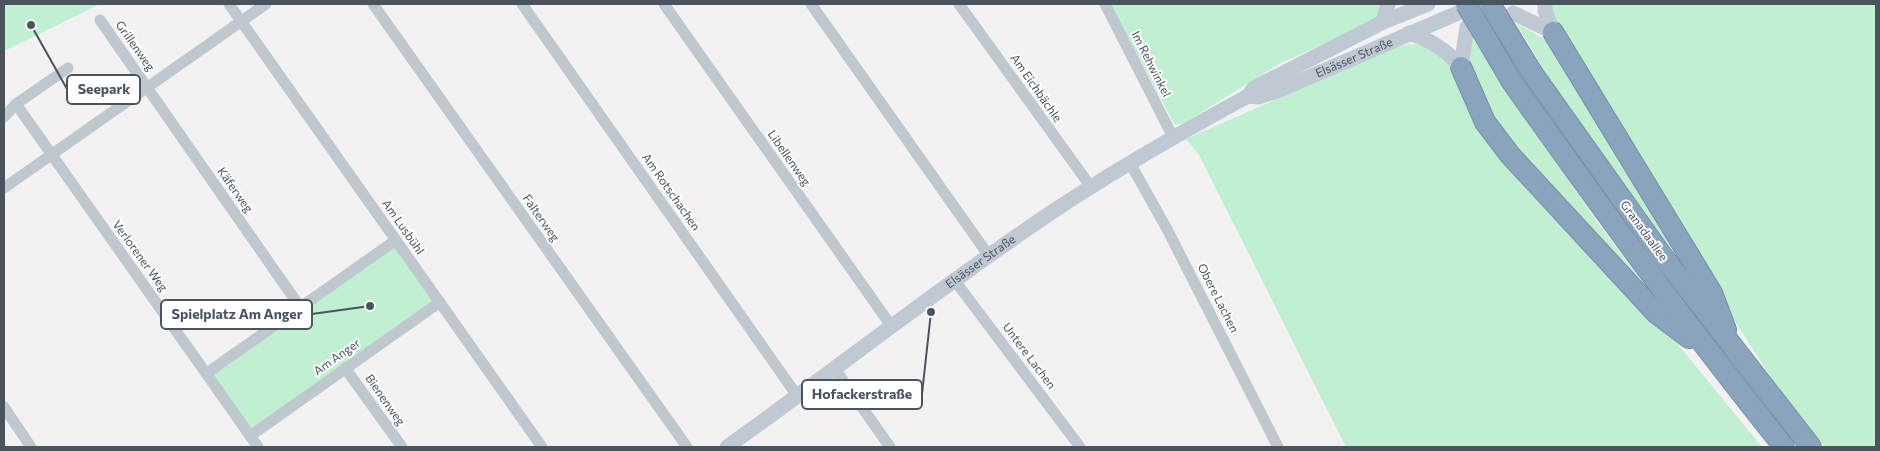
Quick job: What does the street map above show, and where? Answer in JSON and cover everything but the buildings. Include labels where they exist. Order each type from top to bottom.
[{"type":"highway","name":"Granadaallee","points":[[1490,4],[1533,74],[1629,211],[1734,350],[1811,447]]},
{"type":"highway","name":"Granadaallee","points":[[1462,8],[1615,227],[1710,355],[1784,447]]},
{"type":"highway","points":[[1553,32],[1712,293],[1734,350]]},
{"type":"highway","points":[[1461,67],[1485,122],[1510,155],[1656,313],[1710,355]]},
{"type":"main road","points":[[1383,22],[1388,4]]},
{"type":"main road","name":"Elsässer Straße","points":[[727,447],[989,256],[1091,187],[1173,137],[1248,96],[1254,88],[1383,22],[1428,4]]},
{"type":"main road","points":[[1545,4],[1545,12],[1553,32]]},
{"type":"main road","name":"Elsässer Straße","points":[[1248,96],[1259,98],[1462,8]]},
{"type":"main road","points":[[1513,12],[1553,32]]},
{"type":"main road","points":[[1461,67],[1466,28]]},
{"type":"main road","points":[[1409,33],[1435,44],[1449,53],[1461,67]]},
{"type":"street","name":"Am Lusbühl","points":[[229,4],[542,447]]},
{"type":"street","points":[[4,188],[266,4]]},
{"type":"street","name":"Falterweg","points":[[373,4],[687,447]]},
{"type":"street","name":"Am Rotschachen","points":[[522,4],[798,397]]},
{"type":"street","name":"Libellenweg","points":[[664,4],[892,327]]},
{"type":"street","points":[[810,4],[989,256]]},
{"type":"street","name":"Am Eichbächle","points":[[959,4],[1091,187]]},
{"type":"street","name":"Im Rehwinkel","points":[[1104,4],[1173,137]]},
{"type":"street","name":"Grillenweg","points":[[100,20],[148,88]]},
{"type":"street","points":[[4,117],[16,104],[68,68]]},
{"type":"street","name":"Käferweg","points":[[148,88],[300,307]]},
{"type":"street","name":"Verlorener Weg","points":[[16,104],[258,447]]},
{"type":"street","name":"Obere Lachen","points":[[1130,163],[1172,237],[1278,447]]},
{"type":"street","points":[[207,373],[396,240]]},
{"type":"street","name":"Untere Lachen","points":[[955,281],[1080,447]]},
{"type":"street","name":"Am Anger","points":[[250,436],[440,302]]},
{"type":"street","name":"Bienenweg","points":[[345,368],[402,447]]},
{"type":"street","points":[[835,369],[890,447]]},
{"type":"street","points":[[4,407],[31,447]]},
{"type":"green space","points":[[4,4],[100,4],[4,51]]},
{"type":"green space","points":[[1110,4],[1384,4],[1376,18],[1368,24],[1279,64],[1184,123],[1175,125]]},
{"type":"green space","points":[[1550,4],[1876,4],[1876,447],[1825,447],[1772,379],[1720,298],[1559,30]]},
{"type":"green space","points":[[1516,23],[1553,44],[1710,303],[1539,71],[1543,68]]},
{"type":"green space","points":[[1472,38],[1597,222],[1656,300],[1499,132],[1468,64]]},
{"type":"green space","points":[[1410,44],[1420,45],[1441,55],[1762,447],[1346,447],[1199,155],[1186,139],[1391,49]]},
{"type":"green space","points":[[394,244],[433,300],[251,430],[212,373]]},
{"type":"place","name":"Seepark","points":[[31,25]]},
{"type":"place","name":"Spielplatz Am Anger","points":[[370,306]]},
{"type":"place","name":"Hofackerstraße","points":[[931,312]]}]
